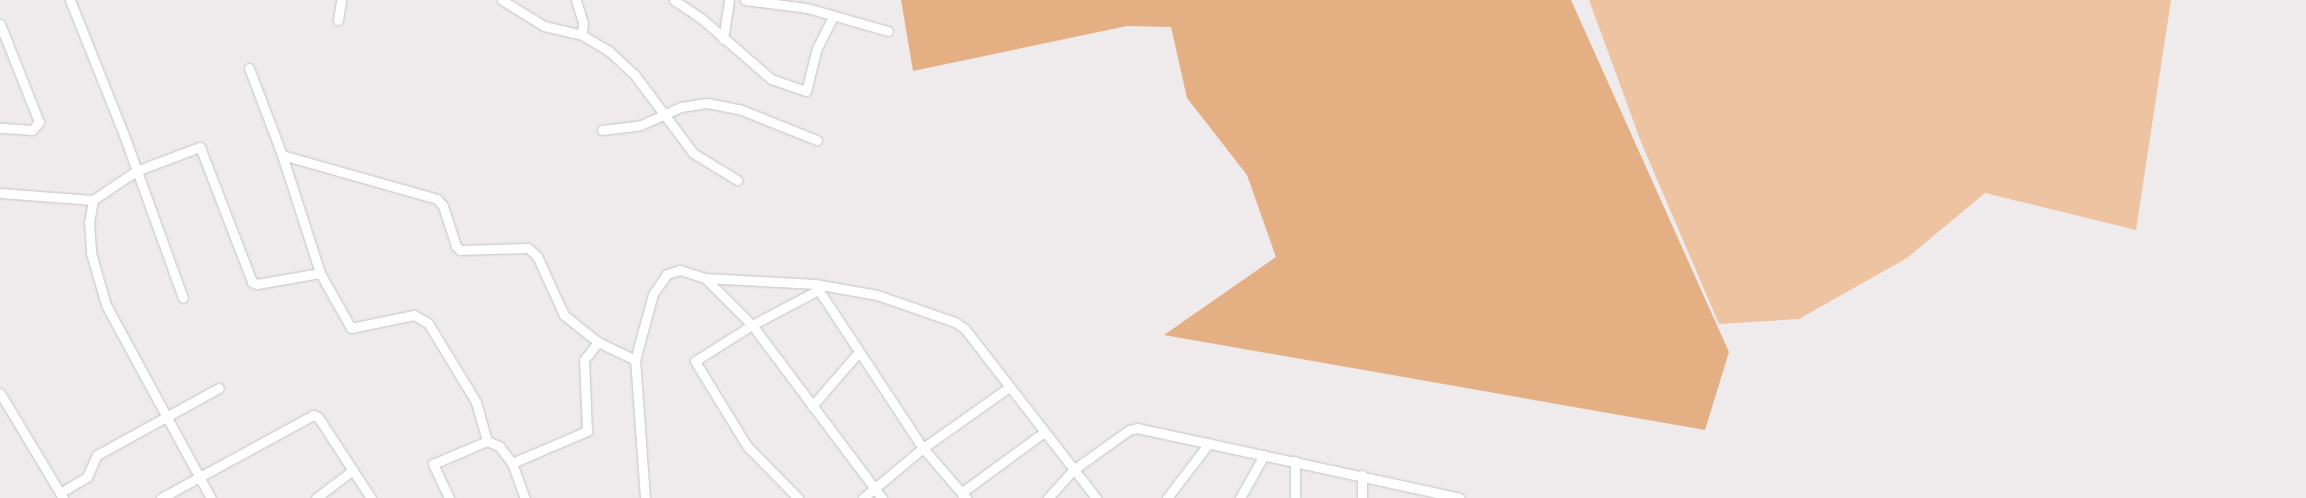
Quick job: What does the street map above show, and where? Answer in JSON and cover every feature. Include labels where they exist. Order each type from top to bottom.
[{"type":"street","points":[[70,0],[183,298]]},
{"type":"street","points":[[338,20],[341,0]]},
{"type":"street","points":[[502,0],[544,26],[582,35],[626,66],[665,114],[693,153],[737,180]]},
{"type":"street","points":[[576,0],[583,23],[582,35]]},
{"type":"street","points":[[674,0],[702,19],[723,39],[772,79],[806,91],[817,48],[833,16]]},
{"type":"street","points":[[723,39],[728,0]]},
{"type":"street","points":[[745,0],[794,6],[888,31]]},
{"type":"street","points":[[0,24],[39,122],[32,130],[0,128]]},
{"type":"street","points":[[249,68],[282,155],[320,273],[351,328],[414,315],[428,323],[476,402],[487,441]]},
{"type":"street","points":[[602,130],[641,125],[688,104],[718,105],[774,121],[817,140]]},
{"type":"street","points":[[0,192],[93,200],[136,171],[200,147],[252,282],[257,284],[320,273]]},
{"type":"street","points":[[282,155],[437,199],[443,206],[456,246],[460,250],[528,248],[537,256],[564,315],[598,342],[635,360]]},
{"type":"street","points":[[93,200],[89,222],[96,279],[106,305],[211,498]]},
{"type":"street","points":[[645,498],[635,360],[658,284],[674,270],[705,278],[816,287],[877,295],[955,322],[965,329],[1096,498]]},
{"type":"street","points":[[705,278],[752,325],[882,498]]},
{"type":"street","points":[[798,498],[747,446],[697,366],[699,357],[816,287]]},
{"type":"street","points":[[816,287],[858,353],[924,448],[964,495],[1044,432]]},
{"type":"street","points":[[512,463],[587,431],[584,360],[598,342]]},
{"type":"street","points":[[812,406],[858,353]]},
{"type":"street","points":[[863,498],[924,448],[1009,387]]},
{"type":"street","points":[[0,393],[62,495],[88,477],[97,455],[167,419],[219,388]]},
{"type":"street","points":[[161,498],[313,414],[318,417],[371,498]]},
{"type":"street","points":[[1048,498],[1073,470],[1132,429],[1362,475],[1423,494],[1460,498]]},
{"type":"street","points":[[450,498],[433,464],[487,441],[500,446],[512,463],[525,498]]},
{"type":"street","points":[[1166,498],[1208,443]]},
{"type":"street","points":[[1240,498],[1264,455]]},
{"type":"street","points":[[1295,461],[1295,498]]},
{"type":"street","points":[[316,498],[354,470]]},
{"type":"street","points":[[1362,475],[1362,498]]},
{"type":"shaded area","points":[[901,0],[1571,0],[1729,352],[1705,430],[1164,335],[1276,257],[1247,175],[1187,98],[1171,27],[1127,26],[913,71]]},
{"type":"shaded area","points":[[1589,0],[2171,0],[2136,230],[1985,193],[1907,258],[1799,319],[1719,324],[1641,142]]}]
